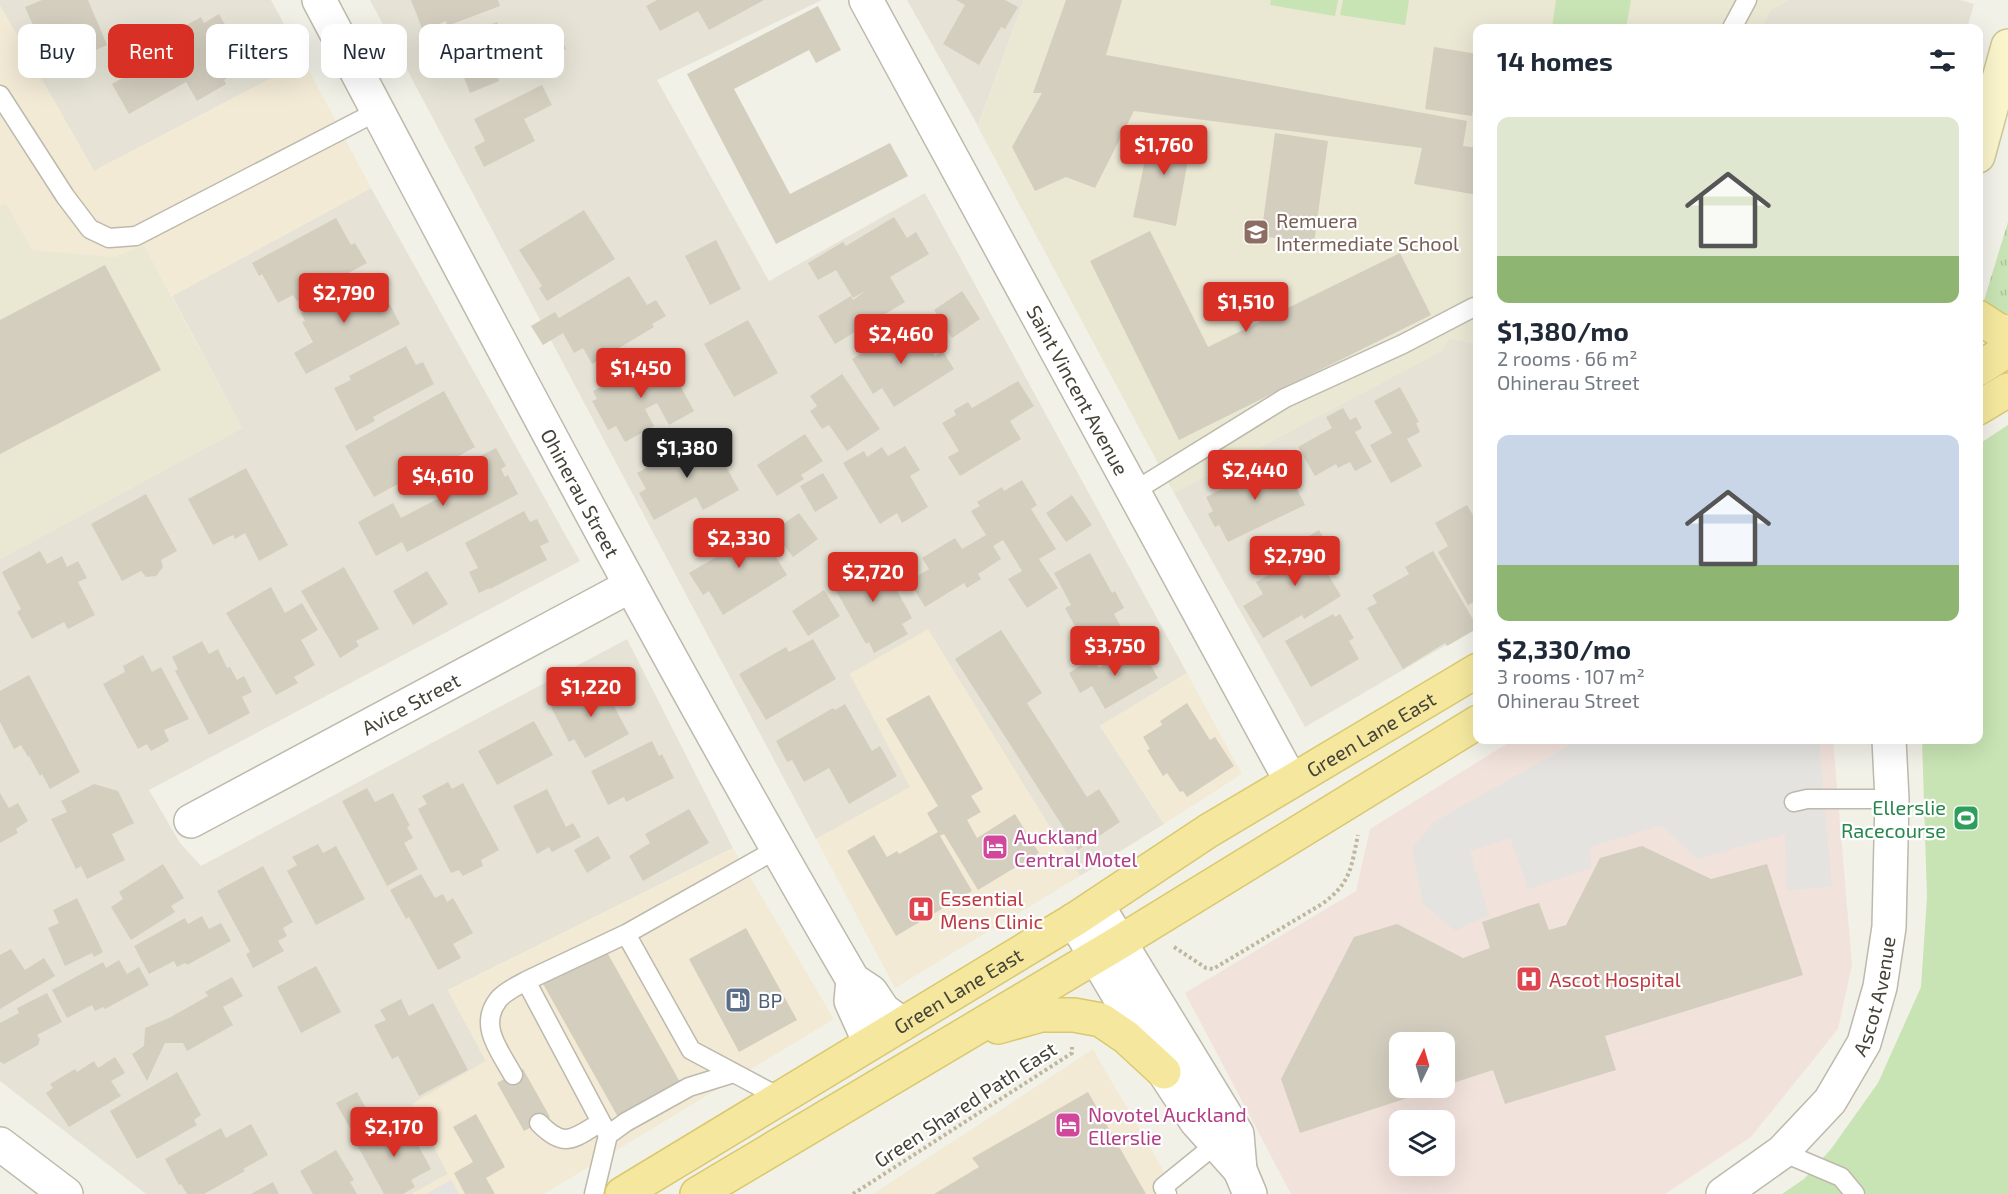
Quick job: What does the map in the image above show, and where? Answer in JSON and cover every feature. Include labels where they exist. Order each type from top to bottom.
[{"type":"main road","points":[[1983,138],[2008,46]]},
{"type":"main road","points":[[1983,320],[1998,330],[2008,332]]},
{"type":"main road","points":[[1983,366],[2008,350]]},
{"type":"main road","points":[[1983,405],[2008,390]]},
{"type":"main road","name":"Green Lane East","points":[[622,1194],[1086,913],[1208,831],[1473,673]]},
{"type":"main road","name":"Green Lane East","points":[[697,1194],[1108,949],[1473,725]]},
{"type":"main road","points":[[950,1042],[1041,1015],[1074,1015],[1101,1020],[1126,1037],[1164,1072]]},
{"type":"street","name":"Ohinerau Street","points":[[319,0],[376,112],[630,586],[777,849],[853,980],[871,992],[883,1010],[902,1024]]},
{"type":"street","name":"Saint Vincent Avenue","points":[[866,0],[1291,781]]},
{"type":"street","name":"Avice Street","points":[[191,821],[630,586]]},
{"type":"street","name":"Ascot Avenue","points":[[1723,1194],[1782,1152],[1830,1101],[1864,1043],[1880,987],[1889,927],[1892,799],[1889,744]]},
{"type":"street","points":[[1086,913],[1108,949],[1237,1134],[1245,1182]]},
{"type":"street","points":[[1108,949],[1164,1072],[1196,1121],[1245,1182]]},
{"type":"street","name":"Ohinerau Street","points":[[853,980],[850,1001],[870,1043]]},
{"type":"street","points":[[0,1144],[66,1194]]},
{"type":"lane","points":[[1734,24],[1747,0]]},
{"type":"lane","points":[[0,95],[83,221],[90,229],[109,238],[136,236],[376,112]]},
{"type":"lane","points":[[1133,492],[1285,398],[1403,344],[1473,309]]},
{"type":"lane","points":[[1794,802],[1807,799],[1892,799]]},
{"type":"lane","points":[[513,1075],[490,1033],[490,1015],[498,999],[525,981],[626,934],[777,849]]},
{"type":"lane","points":[[626,934],[691,1050],[781,1098]]},
{"type":"lane","points":[[525,981],[605,1128],[594,1194]]},
{"type":"lane","points":[[539,1123],[559,1139],[574,1139],[626,1122],[689,1087],[734,1073]]},
{"type":"lane","points":[[1167,1194],[1163,1187],[1216,1144]]},
{"type":"lane","points":[[1782,1152],[1841,1177],[1855,1194]]},
{"type":"path","points":[[1169,945],[1206,968],[1213,969],[1322,904],[1334,896],[1347,880],[1362,826]]},
{"type":"path","name":"Green Shared Path East","points":[[853,1194],[1072,1053],[1073,1039]]},
{"type":"shaded area","points":[[0,0],[271,0],[284,24],[206,24],[206,78],[272,78],[94,171],[41,78],[96,78],[96,24],[18,24],[18,38],[0,6]]},
{"type":"shaded area","points":[[370,0],[822,0],[657,80],[769,281],[925,193],[1187,673],[1100,726],[1164,824],[1080,876],[928,630],[850,674],[911,787],[816,839],[407,70],[407,24],[383,24]]},
{"type":"shaded area","points":[[907,0],[1024,0],[978,126]]},
{"type":"shaded area","name":"Remuera Intermediate School","points":[[1024,0],[1788,0],[1770,10],[1764,24],[1473,24],[1473,343],[1450,338],[1442,351],[1174,493],[978,127]]},
{"type":"shaded area","points":[[1788,0],[1960,0],[1974,4],[1968,24],[1764,24],[1770,10]]},
{"type":"shaded area","points":[[0,6],[18,38],[18,78],[41,78],[94,171],[272,78],[309,78],[309,70],[371,188],[172,296],[144,245],[114,257],[31,250],[6,203],[0,206]]},
{"type":"shaded area","points":[[371,188],[580,561],[149,790],[180,843],[201,866],[627,639],[733,848],[448,990],[486,1061],[413,1104],[448,1174],[412,1194],[146,1194],[0,1081],[0,559],[242,428],[172,296]]},
{"type":"shaded area","points":[[6,203],[32,250],[114,257],[144,245],[242,428],[0,559],[0,206]]},
{"type":"shaded area","points":[[1450,338],[1473,343],[1473,629],[1305,727],[1174,493],[1441,351]]},
{"type":"shaded area","points":[[928,629],[1080,876],[895,988],[816,839],[910,787],[850,674]]},
{"type":"shaded area","points":[[1187,673],[1242,774],[1164,824],[1100,726]]},
{"type":"shaded area","name":"Ascot Hospital","points":[[1507,744],[1833,744],[1852,965],[1838,1029],[1751,1137],[1665,1194],[1291,1194],[1185,993],[1356,891],[1370,829]]},
{"type":"shaded area","points":[[1572,744],[1819,744],[1832,887],[1787,890],[1785,834],[1697,859],[1661,825],[1590,847],[1591,868],[1528,889],[1510,838],[1470,851],[1489,915],[1455,931],[1423,904],[1412,848],[1434,822]]},
{"type":"shaded area","points":[[733,848],[834,1019],[544,1194],[412,1194],[448,1174],[412,1104],[486,1061],[448,990]]},
{"type":"shaded area","points":[[1093,1049],[1177,1194],[873,1194]]},
{"type":"shaded area","points":[[451,1180],[459,1194],[426,1194]]},
{"type":"green space","points":[[1271,0],[1338,0],[1335,16],[1270,5]]},
{"type":"green space","points":[[1343,0],[1409,0],[1405,25],[1340,15]]},
{"type":"green space","points":[[1556,0],[1631,0],[1627,24],[1553,24]]},
{"type":"green space","points":[[2008,222],[2008,313],[2002,316],[1983,311],[1983,303]]},
{"type":"green space","name":"Ellerslie Racecourse","points":[[2008,425],[2008,1194],[1782,1194],[1804,1179],[1831,1149],[1878,1083],[1921,987],[1927,897],[1922,744],[1983,744],[1983,441]]},
{"type":"building","points":[[42,0],[88,0],[107,45],[96,50],[96,24],[32,24],[25,7]]},
{"type":"building","points":[[411,0],[498,0],[500,6],[452,24],[447,24],[446,21],[439,24],[420,24]]},
{"type":"building","points":[[657,0],[764,0],[709,30],[698,11],[660,31],[646,6]]},
{"type":"building","points":[[956,0],[1005,0],[1018,7],[1005,29],[1001,27],[979,65],[943,44],[965,5]]},
{"type":"building","points":[[1066,0],[1122,0],[1106,55],[1467,121],[1463,146],[1473,147],[1473,194],[1414,184],[1422,148],[1134,111],[1095,188],[1066,177],[1035,191],[1012,147],[1042,93],[1033,93]]},
{"type":"building","points":[[818,6],[841,50],[816,63],[809,50],[734,89],[790,194],[890,143],[908,176],[776,244],[687,74]]},
{"type":"building","points":[[219,14],[225,24],[206,24],[206,78],[227,78],[224,80],[226,84],[197,101],[186,82],[129,114],[112,84],[122,78],[194,78],[194,24],[189,24],[201,17],[204,23]]},
{"type":"building","points":[[1434,47],[1473,53],[1472,116],[1425,109]]},
{"type":"building","points":[[464,78],[498,78],[499,81],[470,93]]},
{"type":"building","points":[[542,85],[552,105],[524,119],[535,141],[484,167],[474,147],[485,141],[474,119]]},
{"type":"building","points":[[1152,127],[1193,132],[1176,226],[1133,217]]},
{"type":"building","points":[[1275,133],[1328,141],[1314,243],[1261,236]]},
{"type":"building","points":[[584,210],[615,259],[547,301],[539,288],[542,286],[519,250]]},
{"type":"building","points":[[894,217],[907,238],[916,232],[929,254],[890,277],[905,302],[835,344],[818,316],[851,296],[853,300],[867,290],[853,298],[836,270],[818,280],[808,263],[843,242],[846,246]]},
{"type":"building","points":[[336,218],[351,245],[355,243],[367,263],[297,301],[293,295],[278,303],[262,274],[259,276],[252,263]]},
{"type":"building","points":[[1150,231],[1208,347],[1400,253],[1431,315],[1179,440],[1090,261]]},
{"type":"building","points":[[716,240],[741,289],[710,305],[685,256]]},
{"type":"building","points":[[105,265],[161,370],[0,454],[0,320]]},
{"type":"building","points":[[629,276],[647,305],[656,300],[666,316],[652,324],[654,327],[592,364],[583,348],[574,353],[563,333],[543,345],[531,326],[555,312],[559,318]]},
{"type":"building","points":[[369,277],[385,306],[389,303],[400,324],[306,374],[294,353],[313,342],[302,322],[305,321],[301,313],[315,304],[312,300],[329,291],[333,296]]},
{"type":"building","points":[[962,291],[980,319],[952,338],[934,310]]},
{"type":"building","points":[[748,320],[778,373],[734,397],[704,344]]},
{"type":"building","points":[[917,327],[935,356],[943,351],[954,369],[894,407],[882,388],[873,394],[852,359],[875,345],[870,337],[886,328],[894,341]]},
{"type":"building","points":[[406,346],[416,365],[423,362],[434,384],[373,417],[375,421],[356,431],[334,388],[351,380],[349,376]]},
{"type":"building","points":[[663,355],[694,411],[669,425],[657,403],[645,409],[654,426],[625,442],[616,426],[608,430],[592,401],[597,399],[593,391]]},
{"type":"building","points":[[842,374],[880,429],[847,451],[829,425],[822,429],[810,411],[817,406],[810,396]]},
{"type":"building","points":[[1018,381],[1034,406],[1010,421],[1021,439],[960,476],[948,457],[959,451],[942,423],[956,415],[954,410],[968,402],[972,408]]},
{"type":"building","points":[[1400,387],[1419,422],[1416,423],[1420,432],[1407,439],[1422,466],[1391,483],[1370,445],[1392,433],[1374,401]]},
{"type":"building","points":[[444,391],[475,447],[440,466],[434,457],[414,468],[418,473],[374,497],[345,446]]},
{"type":"building","points":[[1343,408],[1350,420],[1356,417],[1362,428],[1355,432],[1372,462],[1355,471],[1350,462],[1338,468],[1336,464],[1315,476],[1298,447],[1332,428],[1326,417]]},
{"type":"building","points":[[805,434],[823,461],[801,475],[804,479],[777,496],[757,465]]},
{"type":"building","points":[[702,437],[707,447],[713,443],[739,490],[703,510],[696,497],[654,520],[639,493],[646,489],[637,473]]},
{"type":"building","points":[[905,446],[920,470],[910,476],[928,507],[902,523],[897,513],[880,524],[843,463],[864,451],[867,457],[882,447],[888,456]]},
{"type":"building","points":[[496,448],[506,466],[501,469],[505,477],[508,475],[518,494],[407,552],[402,542],[376,556],[358,522],[393,503],[401,518],[458,488],[449,472]]},
{"type":"building","points":[[1283,460],[1305,505],[1228,542],[1219,525],[1215,527],[1208,514],[1213,511],[1206,497]]},
{"type":"building","points":[[246,468],[288,545],[259,561],[245,533],[235,539],[233,535],[213,545],[188,499]]},
{"type":"building","points":[[823,473],[838,498],[815,512],[800,486]]},
{"type":"building","points":[[1022,480],[1037,505],[1031,509],[1056,549],[1039,559],[1058,588],[1027,608],[1008,579],[1022,571],[1003,540],[993,546],[1001,559],[978,574],[981,579],[967,588],[964,583],[925,607],[909,581],[929,569],[922,558],[955,538],[962,549],[986,535],[971,511],[980,506],[977,502],[1002,487],[1004,491]]},
{"type":"building","points":[[146,494],[177,551],[161,560],[163,567],[156,576],[146,577],[141,571],[122,581],[91,524]]},
{"type":"building","points":[[1072,495],[1092,525],[1066,542],[1046,513]]},
{"type":"building","points":[[1467,505],[1473,515],[1473,602],[1468,605],[1438,552],[1448,546],[1435,523]]},
{"type":"building","points":[[524,511],[530,522],[537,519],[549,542],[540,546],[547,560],[479,593],[469,572],[478,568],[465,543]]},
{"type":"building","points":[[799,513],[818,539],[793,557],[773,531]]},
{"type":"building","points":[[741,519],[753,538],[761,532],[787,575],[723,615],[709,591],[703,595],[689,573],[728,550],[717,533]]},
{"type":"building","points":[[1319,530],[1327,544],[1323,547],[1334,566],[1326,571],[1341,596],[1304,619],[1302,615],[1263,638],[1243,606],[1263,594],[1256,582],[1289,563],[1282,552]]},
{"type":"building","points":[[40,551],[47,564],[62,556],[67,567],[78,561],[87,578],[78,582],[95,615],[68,629],[64,622],[32,639],[17,612],[21,609],[2,572]]},
{"type":"building","points":[[1433,551],[1473,619],[1473,631],[1447,646],[1445,643],[1403,669],[1367,608],[1377,603],[1372,595],[1409,574],[1405,567]]},
{"type":"building","points":[[1090,553],[1112,593],[1115,591],[1124,608],[1114,614],[1125,634],[1095,651],[1087,636],[1082,639],[1065,608],[1071,605],[1054,573]]},
{"type":"building","points":[[877,554],[912,618],[902,624],[908,634],[874,653],[869,642],[866,644],[830,580]]},
{"type":"building","points":[[344,567],[379,629],[356,641],[359,646],[340,658],[301,591]]},
{"type":"building","points":[[427,571],[448,604],[413,625],[393,591]]},
{"type":"building","points":[[271,587],[285,613],[302,603],[318,630],[301,640],[315,665],[294,677],[298,683],[276,695],[226,613]]},
{"type":"building","points":[[824,590],[840,616],[808,636],[792,611]]},
{"type":"building","points":[[1333,614],[1335,617],[1340,614],[1354,638],[1349,641],[1359,659],[1311,687],[1285,641]]},
{"type":"building","points":[[1001,630],[1042,693],[1027,703],[1087,797],[1099,789],[1120,822],[1078,850],[955,659]]},
{"type":"building","points":[[813,639],[836,679],[766,720],[739,674],[786,647],[789,652]]},
{"type":"building","points":[[202,641],[209,654],[218,649],[227,668],[230,667],[237,680],[244,676],[252,692],[242,697],[250,713],[209,735],[175,671],[178,669],[172,657]]},
{"type":"building","points":[[1139,645],[1158,678],[1105,709],[1092,686],[1080,693],[1069,673],[1093,658],[1099,668]]},
{"type":"building","points":[[143,655],[152,672],[161,667],[189,719],[164,730],[169,741],[151,751],[147,744],[138,749],[103,684],[125,672],[123,666]]},
{"type":"building","points":[[29,675],[80,772],[50,789],[21,745],[14,749],[0,722],[0,691]]},
{"type":"building","points":[[607,678],[616,696],[612,698],[616,710],[629,734],[585,758],[574,739],[569,742],[551,707]]},
{"type":"building","points":[[929,695],[983,789],[971,796],[981,812],[967,820],[977,838],[1015,814],[1039,853],[978,890],[944,834],[940,836],[972,891],[896,936],[847,851],[874,835],[887,857],[897,851],[899,854],[938,832],[927,813],[938,806],[886,719]]},
{"type":"building","points":[[1187,703],[1210,740],[1215,737],[1234,766],[1187,797],[1183,791],[1180,792],[1167,773],[1163,776],[1147,750],[1150,749],[1143,737],[1162,725],[1160,721]]},
{"type":"building","points":[[845,704],[872,751],[880,746],[897,776],[849,804],[829,768],[804,782],[792,760],[787,762],[776,741],[833,708],[835,710]]},
{"type":"building","points":[[534,721],[553,755],[497,785],[478,751]]},
{"type":"building","points":[[652,741],[659,756],[662,754],[674,778],[626,802],[624,797],[608,805],[591,771]]},
{"type":"building","points":[[448,782],[452,789],[463,783],[499,850],[481,860],[483,866],[463,876],[459,870],[451,873],[418,809],[427,804],[422,796]]},
{"type":"building","points":[[94,784],[118,791],[134,823],[112,834],[125,860],[87,879],[81,866],[76,869],[51,819],[67,812],[61,801]]},
{"type":"building","points":[[367,788],[375,802],[393,793],[410,826],[407,827],[413,838],[404,843],[418,869],[387,886],[342,801]]},
{"type":"building","points":[[547,789],[566,827],[573,823],[581,837],[552,852],[549,847],[537,854],[513,806]]},
{"type":"building","points":[[0,793],[9,808],[18,803],[28,821],[16,829],[18,833],[0,843]]},
{"type":"building","points":[[689,809],[709,843],[643,881],[629,856],[650,843],[645,834]]},
{"type":"building","points":[[598,836],[611,858],[587,873],[574,850]]},
{"type":"building","points":[[318,844],[323,853],[336,846],[365,899],[316,925],[287,871],[297,865],[292,857]]},
{"type":"building","points":[[1642,846],[1711,879],[1767,864],[1803,975],[1605,1036],[1616,1070],[1505,1104],[1493,1070],[1455,1082],[1455,1032],[1389,1032],[1389,1098],[1407,1098],[1300,1133],[1281,1079],[1354,937],[1397,924],[1463,958],[1490,948],[1482,922],[1528,906],[1539,903],[1549,930],[1566,925],[1600,858]]},
{"type":"building","points":[[163,864],[184,898],[171,906],[175,912],[131,940],[111,907],[123,899],[119,892]]},
{"type":"building","points":[[263,866],[293,922],[283,928],[287,936],[278,941],[284,951],[253,968],[246,954],[250,952],[217,891]]},
{"type":"building","points":[[421,874],[435,898],[443,894],[447,902],[453,898],[473,933],[453,944],[461,958],[438,970],[409,917],[406,919],[390,890]]},
{"type":"building","points":[[77,898],[103,952],[94,957],[92,953],[65,966],[48,928],[59,923],[53,910]]},
{"type":"building","points":[[202,916],[209,929],[221,923],[231,941],[187,965],[185,963],[177,967],[174,961],[149,974],[134,946],[185,918],[188,924]]},
{"type":"building","points":[[746,928],[797,1020],[739,1052],[689,959]]},
{"type":"building","points":[[604,947],[680,1082],[618,1117],[542,982]]},
{"type":"building","points":[[11,949],[25,970],[44,958],[55,976],[0,1009],[0,955]]},
{"type":"building","points":[[119,960],[127,974],[139,967],[149,985],[105,1009],[103,1007],[95,1011],[92,1005],[67,1018],[52,990],[103,962],[106,968]]},
{"type":"building","points":[[316,966],[341,1012],[301,1033],[277,987]]},
{"type":"building","points":[[232,977],[243,996],[223,1007],[233,1025],[187,1051],[183,1043],[165,1043],[147,1081],[132,1054],[144,1046],[145,1028],[169,1018],[208,996],[205,992]]},
{"type":"building","points":[[47,993],[62,1022],[37,1035],[40,1039],[38,1045],[4,1064],[0,1062],[0,1023],[19,1013],[17,1008]]},
{"type":"building","points":[[401,999],[409,1016],[433,1003],[468,1070],[419,1096],[398,1056],[392,1059],[374,1025],[386,1020],[380,1010]]},
{"type":"building","points":[[115,1057],[125,1073],[111,1081],[121,1096],[69,1127],[46,1093],[53,1088],[50,1084],[75,1069],[77,1072],[94,1061],[98,1068]]},
{"type":"building","points":[[523,1069],[550,1117],[524,1131],[497,1083]]},
{"type":"building","points":[[177,1072],[201,1115],[194,1120],[197,1125],[137,1159],[110,1111]]},
{"type":"building","points":[[357,1092],[377,1128],[356,1139],[336,1103]]},
{"type":"building","name":"Novotel Auckland Ellerslie","points":[[1088,1092],[1146,1194],[934,1194],[979,1167],[972,1158]]},
{"type":"building","points":[[476,1114],[505,1167],[486,1178],[495,1194],[465,1194],[454,1173],[473,1162],[453,1127]]},
{"type":"building","points":[[403,1117],[431,1169],[411,1180],[415,1187],[403,1194],[384,1194],[356,1143]]},
{"type":"building","points":[[251,1124],[268,1155],[204,1194],[187,1194],[181,1184],[179,1185],[165,1159],[221,1128],[226,1138]]},
{"type":"building","points":[[336,1150],[354,1180],[350,1182],[357,1194],[313,1194],[300,1171]]},
{"type":"building","points":[[273,1182],[279,1194],[251,1194]]},
{"type":"place","name":"Remuera Intermediate School","points":[[1256,232]]},
{"type":"place","name":"Ellerslie Racecourse","points":[[1966,818]]},
{"type":"place","name":"Auckland Central Motel","points":[[995,847]]},
{"type":"place","name":"Essential Mens Clinic","points":[[921,909]]},
{"type":"place","name":"Ascot Hospital","points":[[1529,979]]},
{"type":"place","name":"BP","points":[[738,1000]]},
{"type":"place","name":"Novotel Auckland Ellerslie","points":[[1068,1125]]}]
